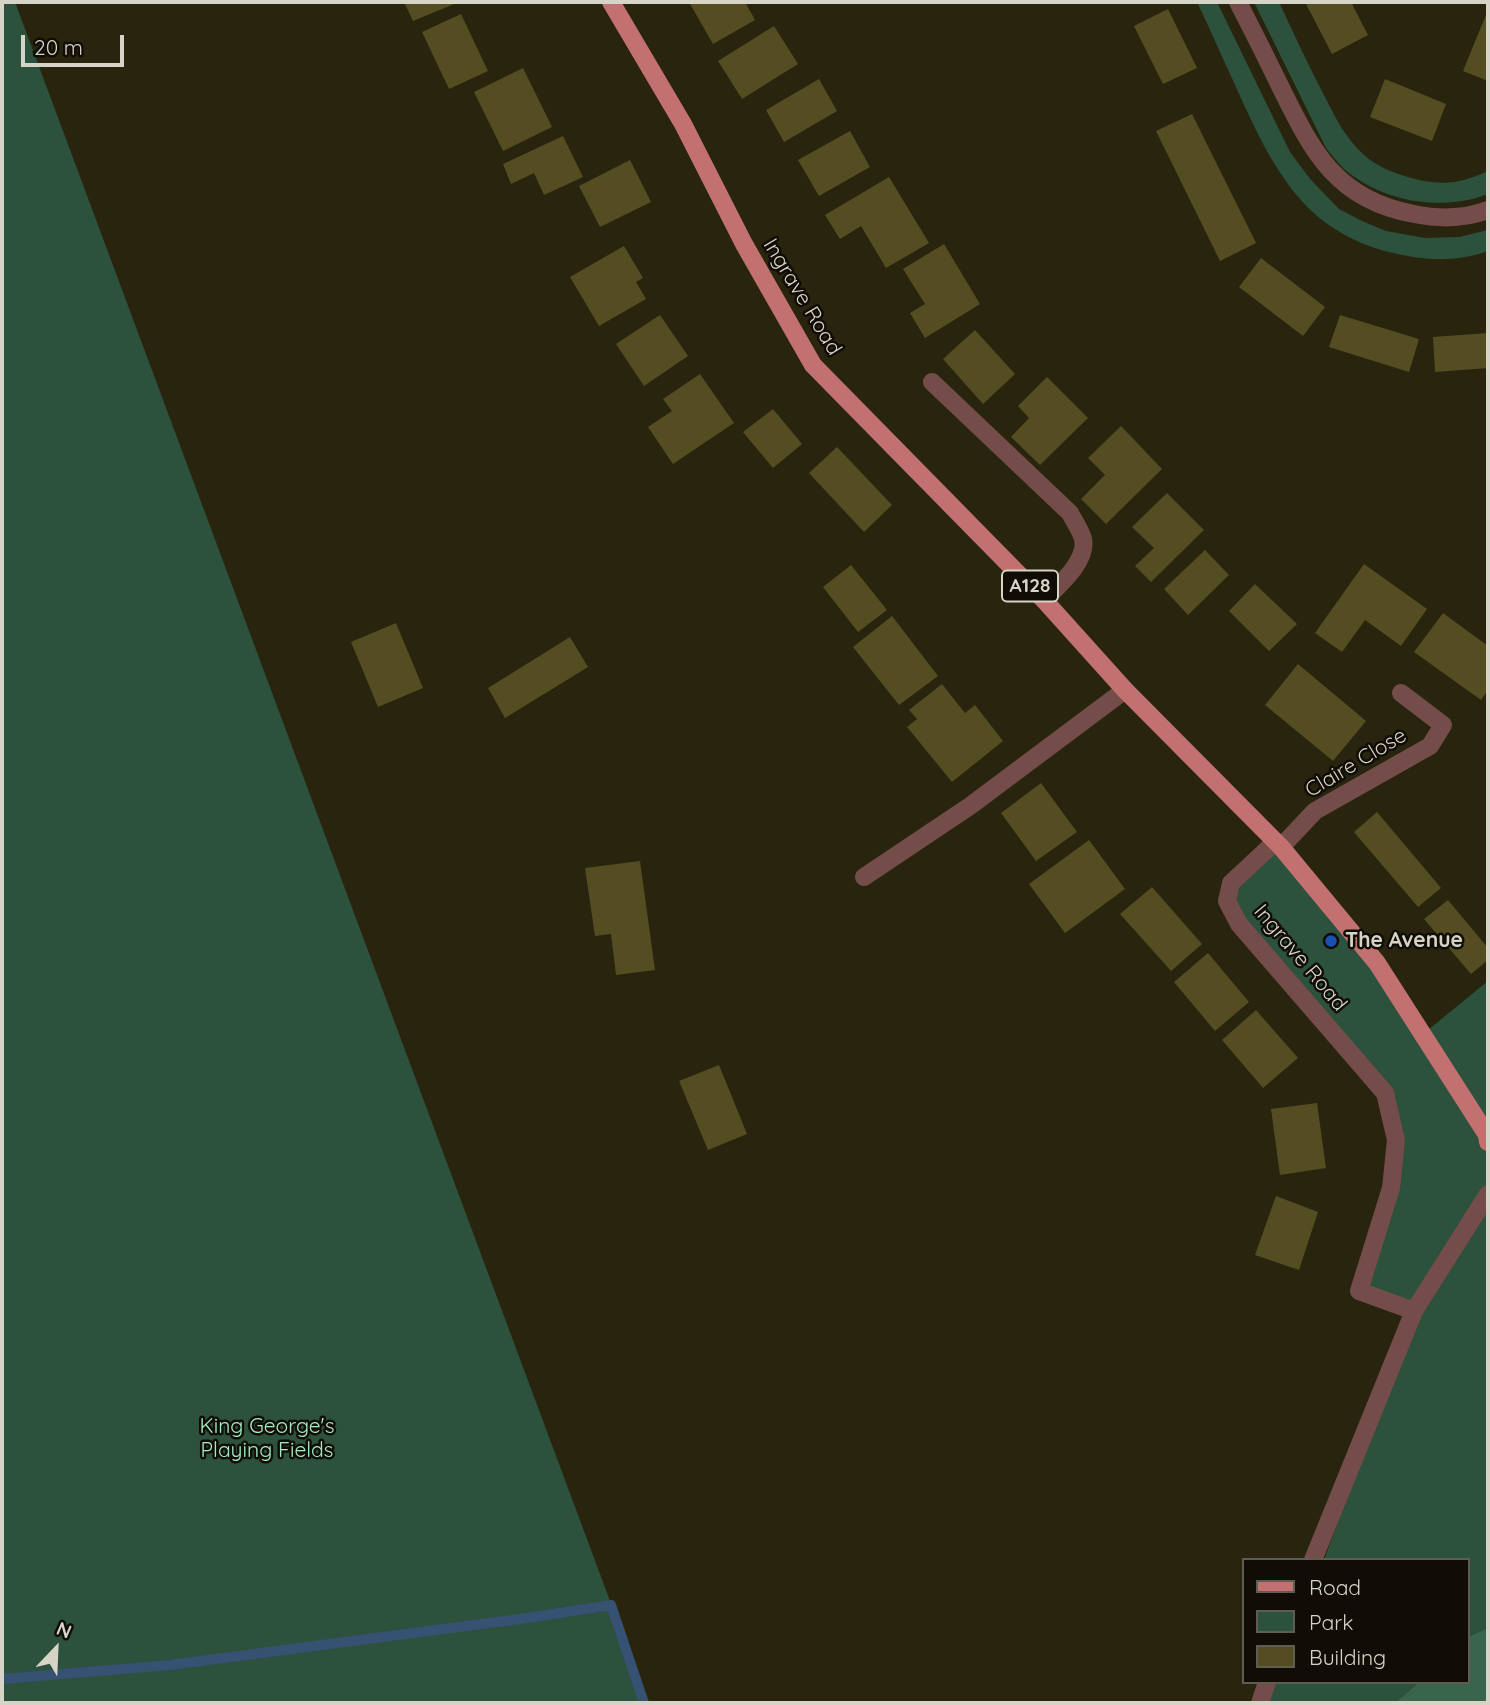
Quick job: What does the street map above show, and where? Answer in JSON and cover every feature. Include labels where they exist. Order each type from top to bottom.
[{"type":"main road","name":"Ingrave Road","points":[[611,2],[683,124],[744,244],[813,365],[1044,600],[1125,690],[1278,845],[1377,963],[1487,1135],[1488,1142]]},
{"type":"street","points":[[1238,2],[1312,148],[1343,183],[1368,200],[1394,211],[1450,218],[1488,210]]},
{"type":"street","points":[[932,382],[1070,513],[1083,539],[1082,554],[1075,568],[1044,600]]},
{"type":"street","points":[[864,877],[970,806],[1125,690]]},
{"type":"street","name":"Claire Close","points":[[1278,845],[1315,811],[1430,746],[1443,725],[1401,693]]},
{"type":"street","name":"Ingrave Road","points":[[1278,845],[1231,883],[1227,901],[1239,924],[1385,1093],[1395,1140],[1391,1188],[1359,1292],[1414,1311]]},
{"type":"street","points":[[1314,1558],[1414,1311],[1488,1194]]},
{"type":"street","points":[[1260,1703],[1266,1684]]},
{"type":"green space","name":"King George's Playing Fields","points":[[2,2],[15,2],[648,1703],[2,1703]]},
{"type":"green space","points":[[1197,2],[1217,2],[1290,152],[1311,180],[1339,209],[1386,231],[1425,238],[1459,237],[1488,230],[1488,251],[1453,259],[1405,256],[1353,239],[1317,216],[1291,188],[1269,155]]},
{"type":"green space","points":[[1254,2],[1279,2],[1338,121],[1351,141],[1368,158],[1380,166],[1415,179],[1444,183],[1461,181],[1488,171],[1488,194],[1451,202],[1413,201],[1376,189],[1344,169],[1326,148]]},
{"type":"green space","points":[[1275,842],[1423,1034],[1488,981],[1488,1628],[1469,1637],[1469,1558],[1325,1558],[1414,1311],[1359,1291],[1391,1188],[1385,1093],[1239,924],[1231,883]]},
{"type":"green space","points":[[1488,1628],[1488,1703],[1395,1703],[1417,1684],[1469,1684],[1469,1637]]},
{"type":"green space","points":[[1273,1684],[1417,1684],[1395,1703],[1265,1703]]},
{"type":"building","points":[[404,2],[459,2],[413,21]]},
{"type":"building","points":[[689,2],[745,2],[755,20],[713,44]]},
{"type":"building","points":[[1305,2],[1351,2],[1368,35],[1332,54]]},
{"type":"building","points":[[1168,9],[1197,68],[1163,84],[1134,26]]},
{"type":"building","points":[[1488,10],[1488,81],[1463,71]]},
{"type":"building","points":[[461,14],[488,71],[449,89],[422,32]]},
{"type":"building","points":[[774,26],[798,64],[742,99],[718,61]]},
{"type":"building","points":[[523,68],[552,127],[503,151],[474,92]]},
{"type":"building","points":[[819,79],[837,111],[784,142],[766,110]]},
{"type":"building","points":[[1385,79],[1446,104],[1432,141],[1370,117]]},
{"type":"building","points":[[1192,114],[1256,243],[1220,261],[1156,131]]},
{"type":"building","points":[[850,131],[870,167],[819,196],[798,160]]},
{"type":"building","points":[[563,136],[583,177],[544,195],[534,173],[511,184],[503,164]]},
{"type":"building","points":[[630,160],[651,202],[600,227],[579,186]]},
{"type":"building","points":[[889,177],[929,243],[886,268],[861,226],[840,239],[825,215]]},
{"type":"building","points":[[944,244],[980,304],[925,338],[910,313],[925,304],[903,269]]},
{"type":"building","points":[[624,246],[643,278],[636,282],[646,299],[599,326],[570,277]]},
{"type":"building","points":[[1261,258],[1325,307],[1303,336],[1239,287]]},
{"type":"building","points":[[660,315],[688,356],[644,386],[616,344]]},
{"type":"building","points":[[1340,315],[1419,339],[1409,372],[1329,347]]},
{"type":"building","points":[[975,330],[1015,374],[983,404],[943,359]]},
{"type":"building","points":[[1488,333],[1488,368],[1435,372],[1433,337]]},
{"type":"building","points":[[700,374],[734,423],[673,464],[648,427],[672,411],[663,399]]},
{"type":"building","points":[[1047,377],[1088,418],[1040,465],[1011,437],[1029,418],[1018,406]]},
{"type":"building","points":[[773,409],[802,444],[773,468],[743,432]]},
{"type":"building","points":[[1121,426],[1162,469],[1106,524],[1081,499],[1105,475],[1088,458]]},
{"type":"building","points":[[837,447],[892,505],[864,532],[809,473]]},
{"type":"building","points":[[1167,493],[1204,530],[1151,582],[1135,566],[1154,548],[1132,527]]},
{"type":"building","points":[[1205,550],[1229,575],[1188,615],[1164,589]]},
{"type":"building","points":[[1364,564],[1427,609],[1401,646],[1365,620],[1342,652],[1315,633]]},
{"type":"building","points":[[851,565],[887,610],[858,632],[823,587]]},
{"type":"building","points":[[1255,584],[1297,624],[1269,651],[1229,611]]},
{"type":"building","points":[[1443,613],[1488,646],[1488,690],[1481,700],[1414,652]]},
{"type":"building","points":[[892,616],[938,676],[899,705],[853,647]]},
{"type":"building","points":[[396,623],[423,688],[378,707],[351,642]]},
{"type":"building","points":[[570,637],[588,667],[505,718],[488,688]]},
{"type":"building","points":[[1298,664],[1366,721],[1333,761],[1265,705]]},
{"type":"building","points":[[942,684],[965,713],[975,705],[1003,741],[952,782],[907,727],[917,719],[909,710]]},
{"type":"building","points":[[1041,783],[1077,832],[1036,861],[1001,813]]},
{"type":"building","points":[[1377,812],[1441,888],[1418,907],[1354,832]]},
{"type":"building","points":[[1089,840],[1125,889],[1065,933],[1029,884]]},
{"type":"building","points":[[640,861],[655,970],[616,975],[611,934],[595,936],[585,868]]},
{"type":"building","points":[[1152,887],[1202,944],[1171,971],[1120,914]]},
{"type":"building","points":[[1448,900],[1488,948],[1488,960],[1471,974],[1424,919]]},
{"type":"building","points":[[1208,953],[1249,1002],[1215,1031],[1174,982]]},
{"type":"building","points":[[1256,1010],[1298,1058],[1263,1088],[1222,1040]]},
{"type":"building","points":[[719,1065],[747,1134],[708,1150],[679,1081]]},
{"type":"building","points":[[1317,1103],[1326,1168],[1280,1175],[1271,1109]]},
{"type":"building","points":[[1276,1196],[1318,1212],[1299,1270],[1255,1255]]},
{"type":"waterway","points":[[2,1679],[170,1665],[611,1605],[644,1703]]},
{"type":"place","name":"The Avenue","points":[[1331,941]]}]
